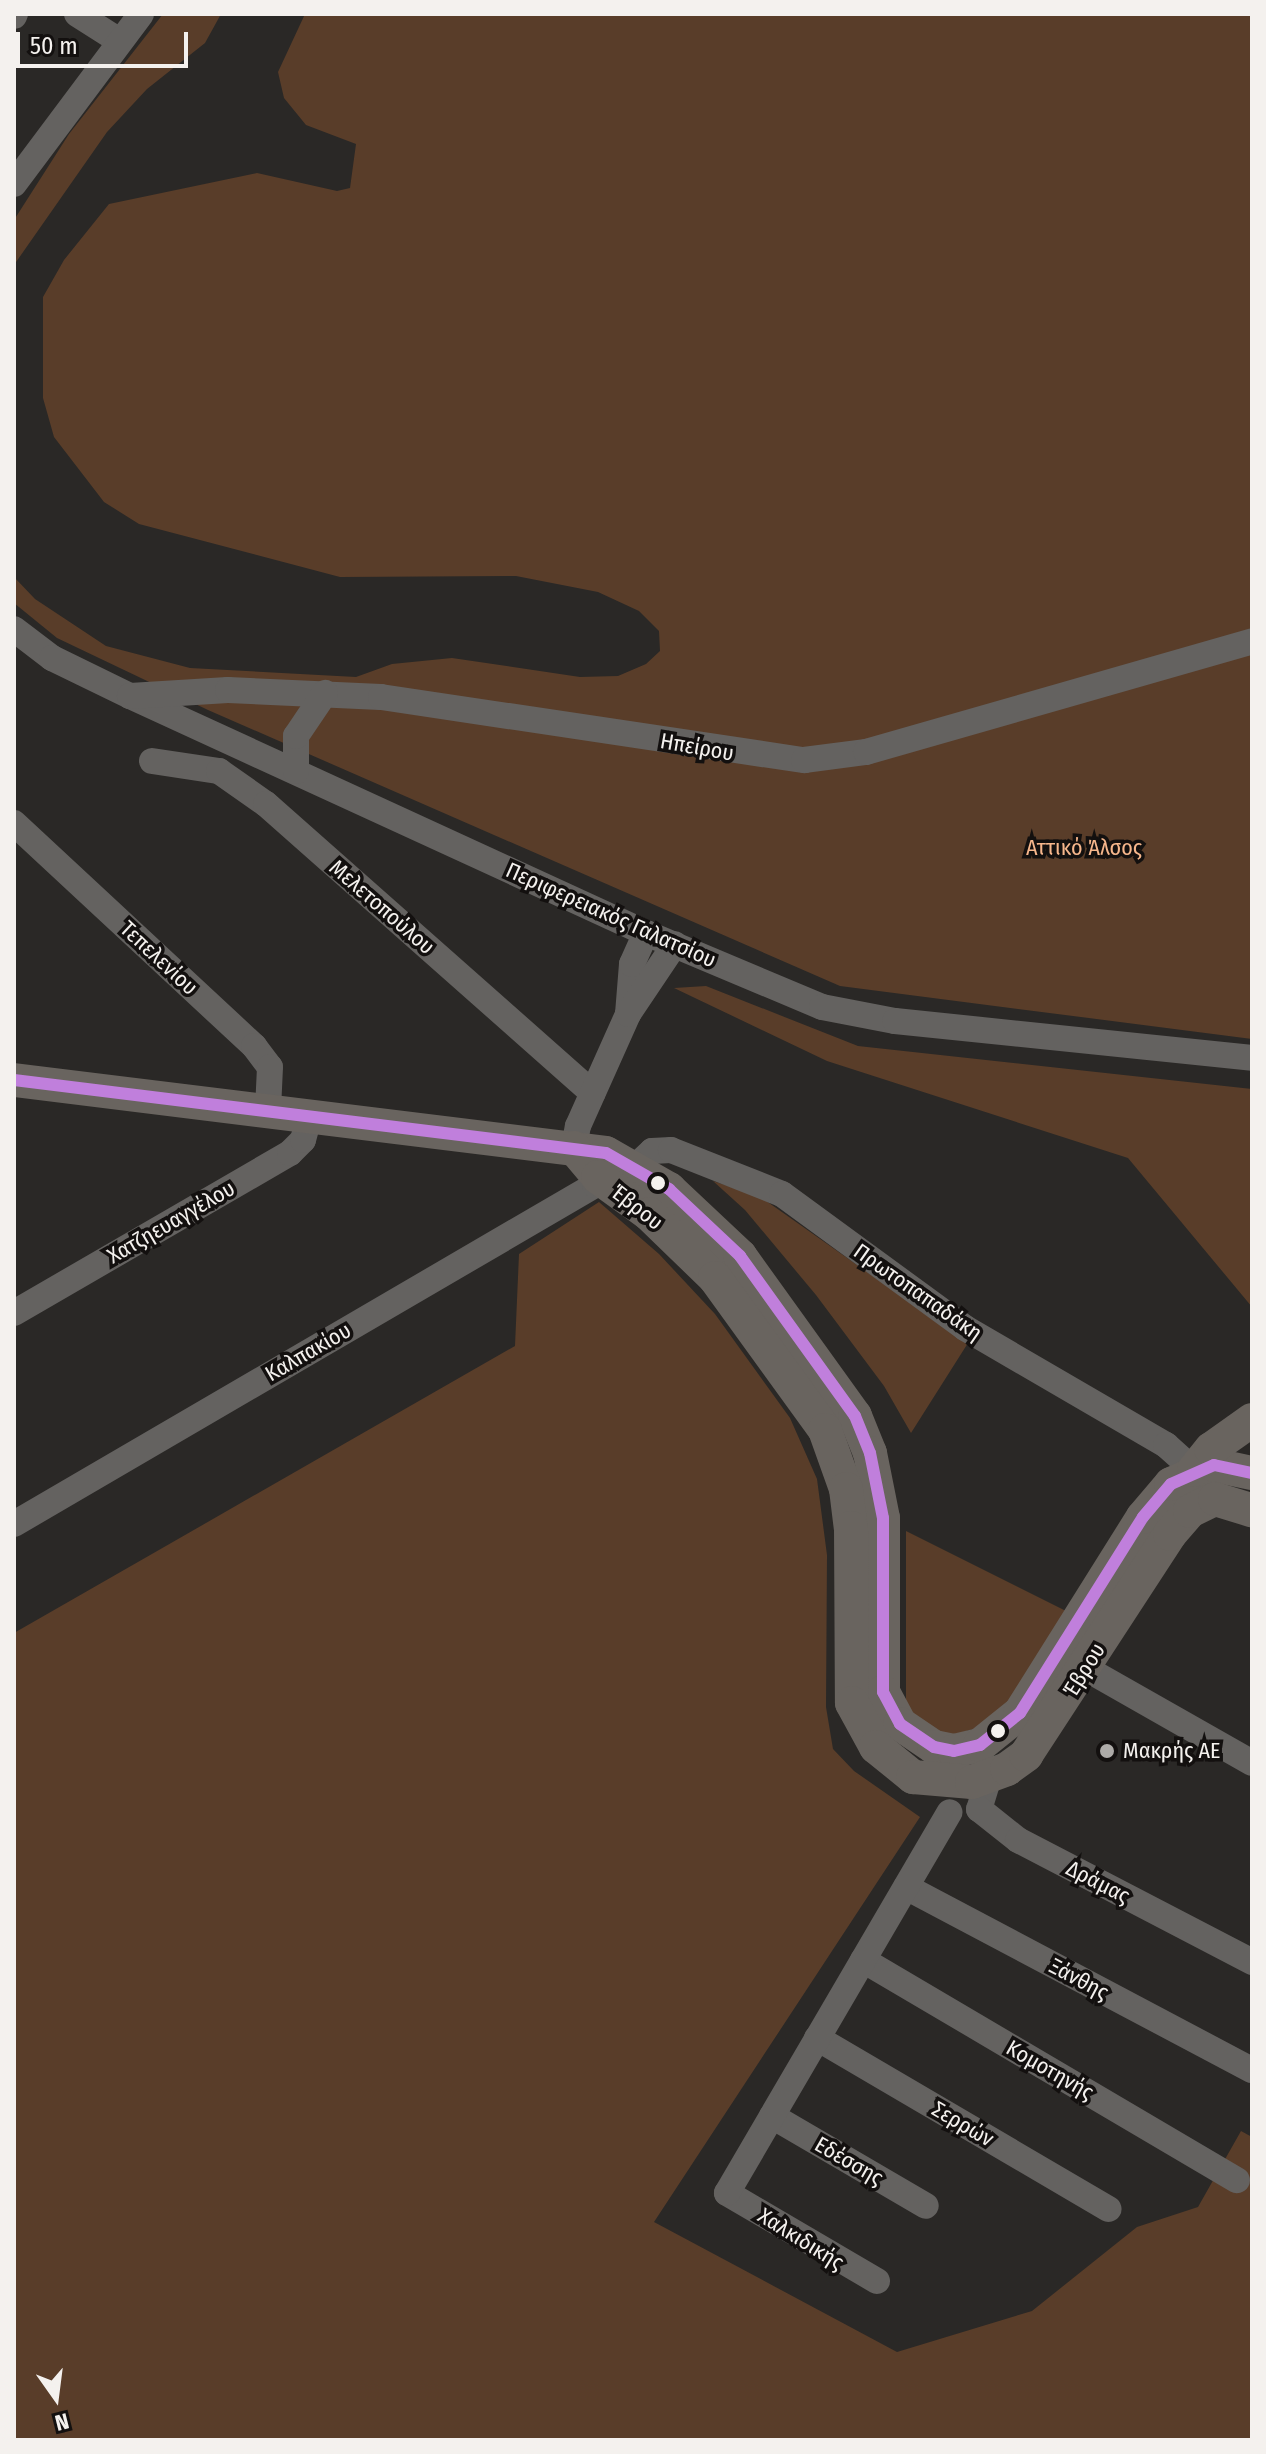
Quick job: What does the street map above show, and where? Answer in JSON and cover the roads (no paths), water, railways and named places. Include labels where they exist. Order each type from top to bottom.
[{"type":"main road","points":[[14,1080],[268,1110],[572,1140]]},
{"type":"main road","name":"Έβρου","points":[[572,1140],[636,1166],[689,1206],[740,1256],[855,1416],[870,1453],[883,1518],[883,1692],[900,1724],[924,1744],[968,1749],[1005,1729],[1143,1517],[1171,1484],[1194,1470],[1211,1449],[1252,1420]]},
{"type":"main road","name":"Έβρου","points":[[572,1140],[598,1177],[693,1254],[825,1430],[846,1489],[851,1528],[848,1659],[855,1714],[885,1757],[925,1780],[954,1783],[989,1777],[1017,1762],[1041,1739],[1170,1534],[1190,1511],[1215,1499],[1252,1510]]},
{"type":"main road","points":[[1194,1470],[1214,1465],[1252,1473]]},
{"type":"street","points":[[77,14],[118,40]]},
{"type":"street","points":[[14,184],[118,40],[141,14]]},
{"type":"street","name":"Περιφερειακός Γαλατσίου","points":[[14,629],[52,658],[130,696],[646,933],[822,1007],[895,1021],[1252,1058]]},
{"type":"street","name":"Ηπείρου","points":[[130,696],[184,690],[325,693],[425,703],[804,760],[866,752],[1252,641]]},
{"type":"street","points":[[296,771],[296,736],[325,693]]},
{"type":"street","name":"Μελετοπούλου","points":[[152,761],[219,771],[266,804],[593,1093]]},
{"type":"street","name":"Τεπελενίου","points":[[14,823],[254,1046],[270,1067],[268,1110]]},
{"type":"street","points":[[628,1014],[632,964],[646,933]]},
{"type":"street","points":[[572,1140],[628,1014],[675,944]]},
{"type":"street","name":"Χατζηευαγγέλου","points":[[14,1313],[290,1153],[303,1140],[310,1114]]},
{"type":"street","name":"Πρωτοπαπαδάκη","points":[[636,1166],[652,1151],[671,1150],[782,1194],[965,1328],[1166,1445],[1194,1470]]},
{"type":"street","name":"Καλπακίου","points":[[14,1524],[595,1185],[598,1177]]},
{"type":"street","points":[[1085,1668],[1252,1763]]},
{"type":"street","points":[[772,2116],[950,1812],[979,1809],[989,1777]]},
{"type":"street","name":"Έβρου","points":[[925,1780],[950,1812]]},
{"type":"street","name":"Δράμας","points":[[979,1809],[1018,1840],[1252,1962]]},
{"type":"street","name":"Ξάνθης","points":[[906,1887],[1252,2070]]},
{"type":"street","name":"Κομοτηνής","points":[[863,1960],[1237,2180]]},
{"type":"street","name":"Σερρών","points":[[817,2038],[1108,2209]]},
{"type":"street","name":"Χαλκιδικής","points":[[772,2116],[727,2193],[877,2281]]},
{"type":"street","name":"Εδέσσης","points":[[772,2116],[926,2206]]},
{"type":"place","name":"Μακρής ΑΕ","points":[[1107,1751]]},
{"type":"park label","name":"Αττικό Άλσος","points":[[1084,848]]}]
